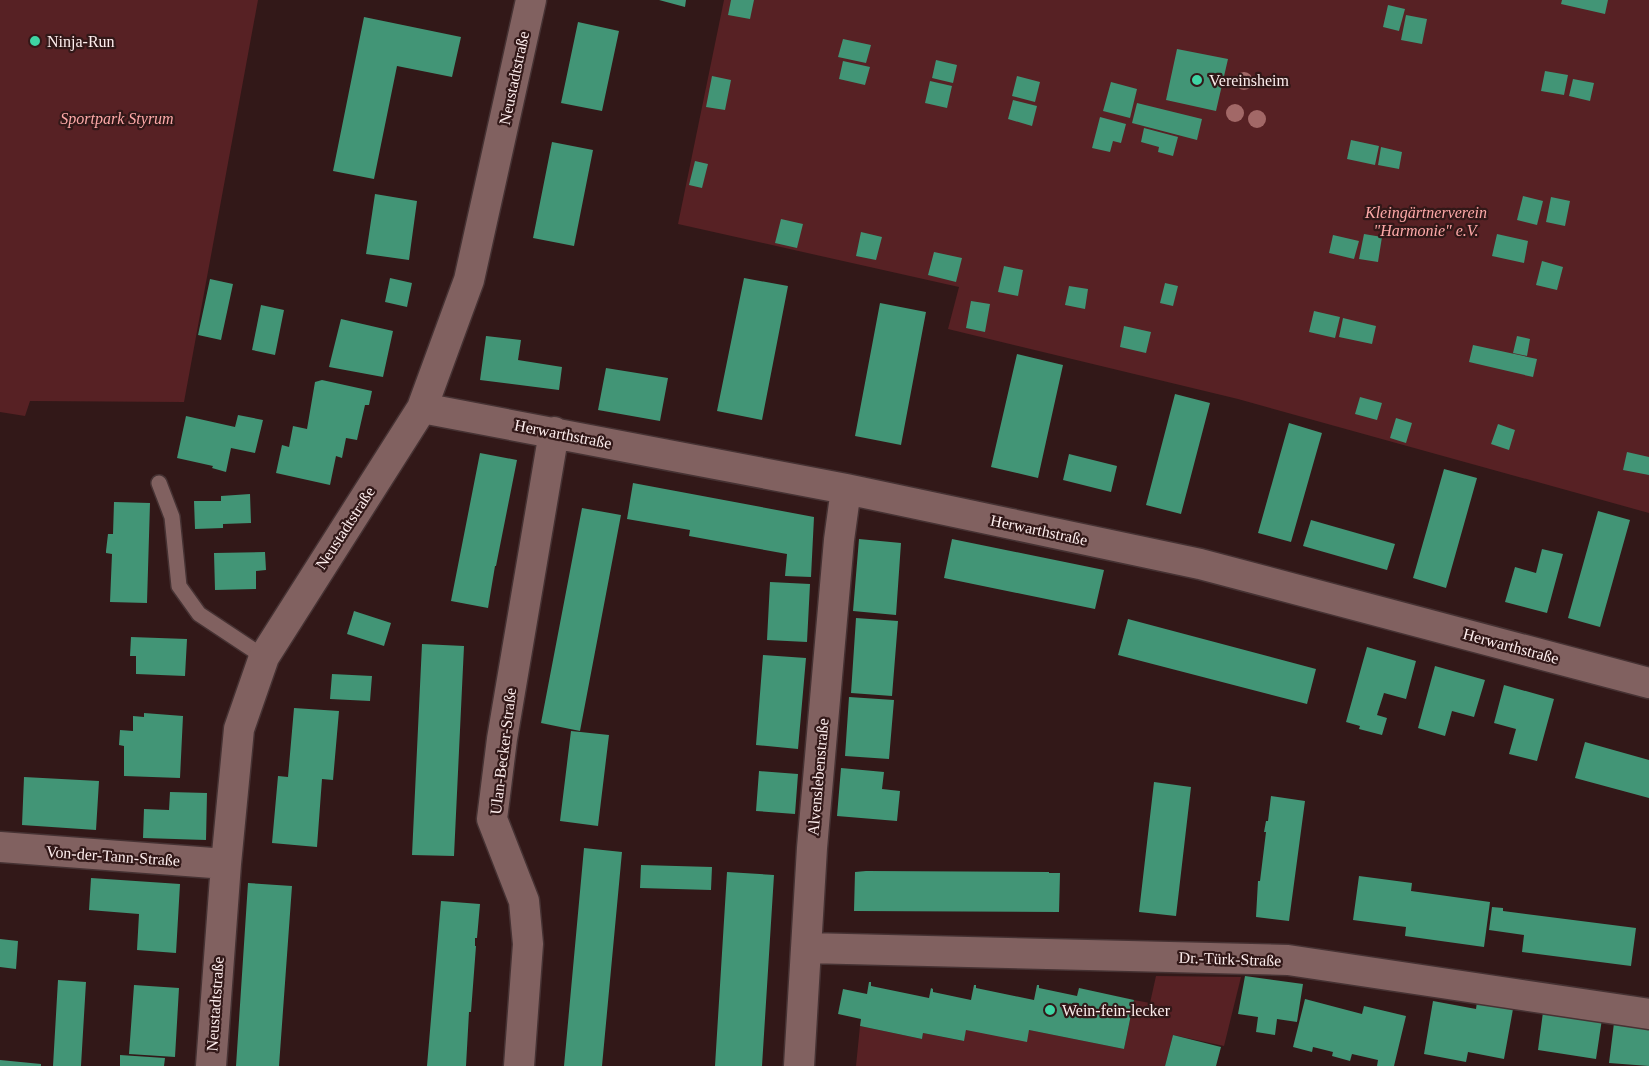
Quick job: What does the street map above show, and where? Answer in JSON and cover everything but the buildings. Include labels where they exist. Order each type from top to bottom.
[{"type":"street","name":"Neustadtstraße","points":[[211,1066],[239,729],[264,657],[422,408],[469,280],[531,0]]},
{"type":"street","name":"Herwarthstraße","points":[[422,408],[846,489],[1200,564],[1649,683]]},
{"type":"street","name":"Ulan-Becker-Straße","points":[[519,1066],[528,944],[525,902],[492,819],[502,739],[554,432]]},
{"type":"street","name":"Alvenslebenstraße","points":[[799,1066],[816,800],[839,540],[846,489]]},
{"type":"street","name":"Von-der-Tann-Straße","points":[[0,847],[226,864]]},
{"type":"street","name":"Dr.-Türk-Straße","points":[[807,948],[1288,960],[1649,1014]]},
{"type":"lane","points":[[159,483],[172,517],[179,586],[199,614],[264,657]]},
{"type":"green space","name":"Sportpark Styrum","points":[[0,0],[258,0],[184,402],[30,401],[25,416],[0,412]]},
{"type":"green space","name":"Kleingärtnerverein \"Harmonie\" e.V.","points":[[724,0],[1649,0],[1649,513],[1238,399],[948,329],[959,287],[678,224]]},
{"type":"green space","points":[[1156,976],[1241,977],[1224,1046],[1173,1035],[1165,1066],[856,1066],[860,1026],[922,1039],[923,1033],[963,1041],[966,1030],[1029,1030],[1124,1049],[1134,1000],[1150,1003]]},
{"type":"place","name":"Ninja-Run","points":[[35,41]]},
{"type":"place","name":"Vereinsheim","points":[[1197,80]]},
{"type":"place","name":"Wein-fein-lecker","points":[[1050,1010]]}]
